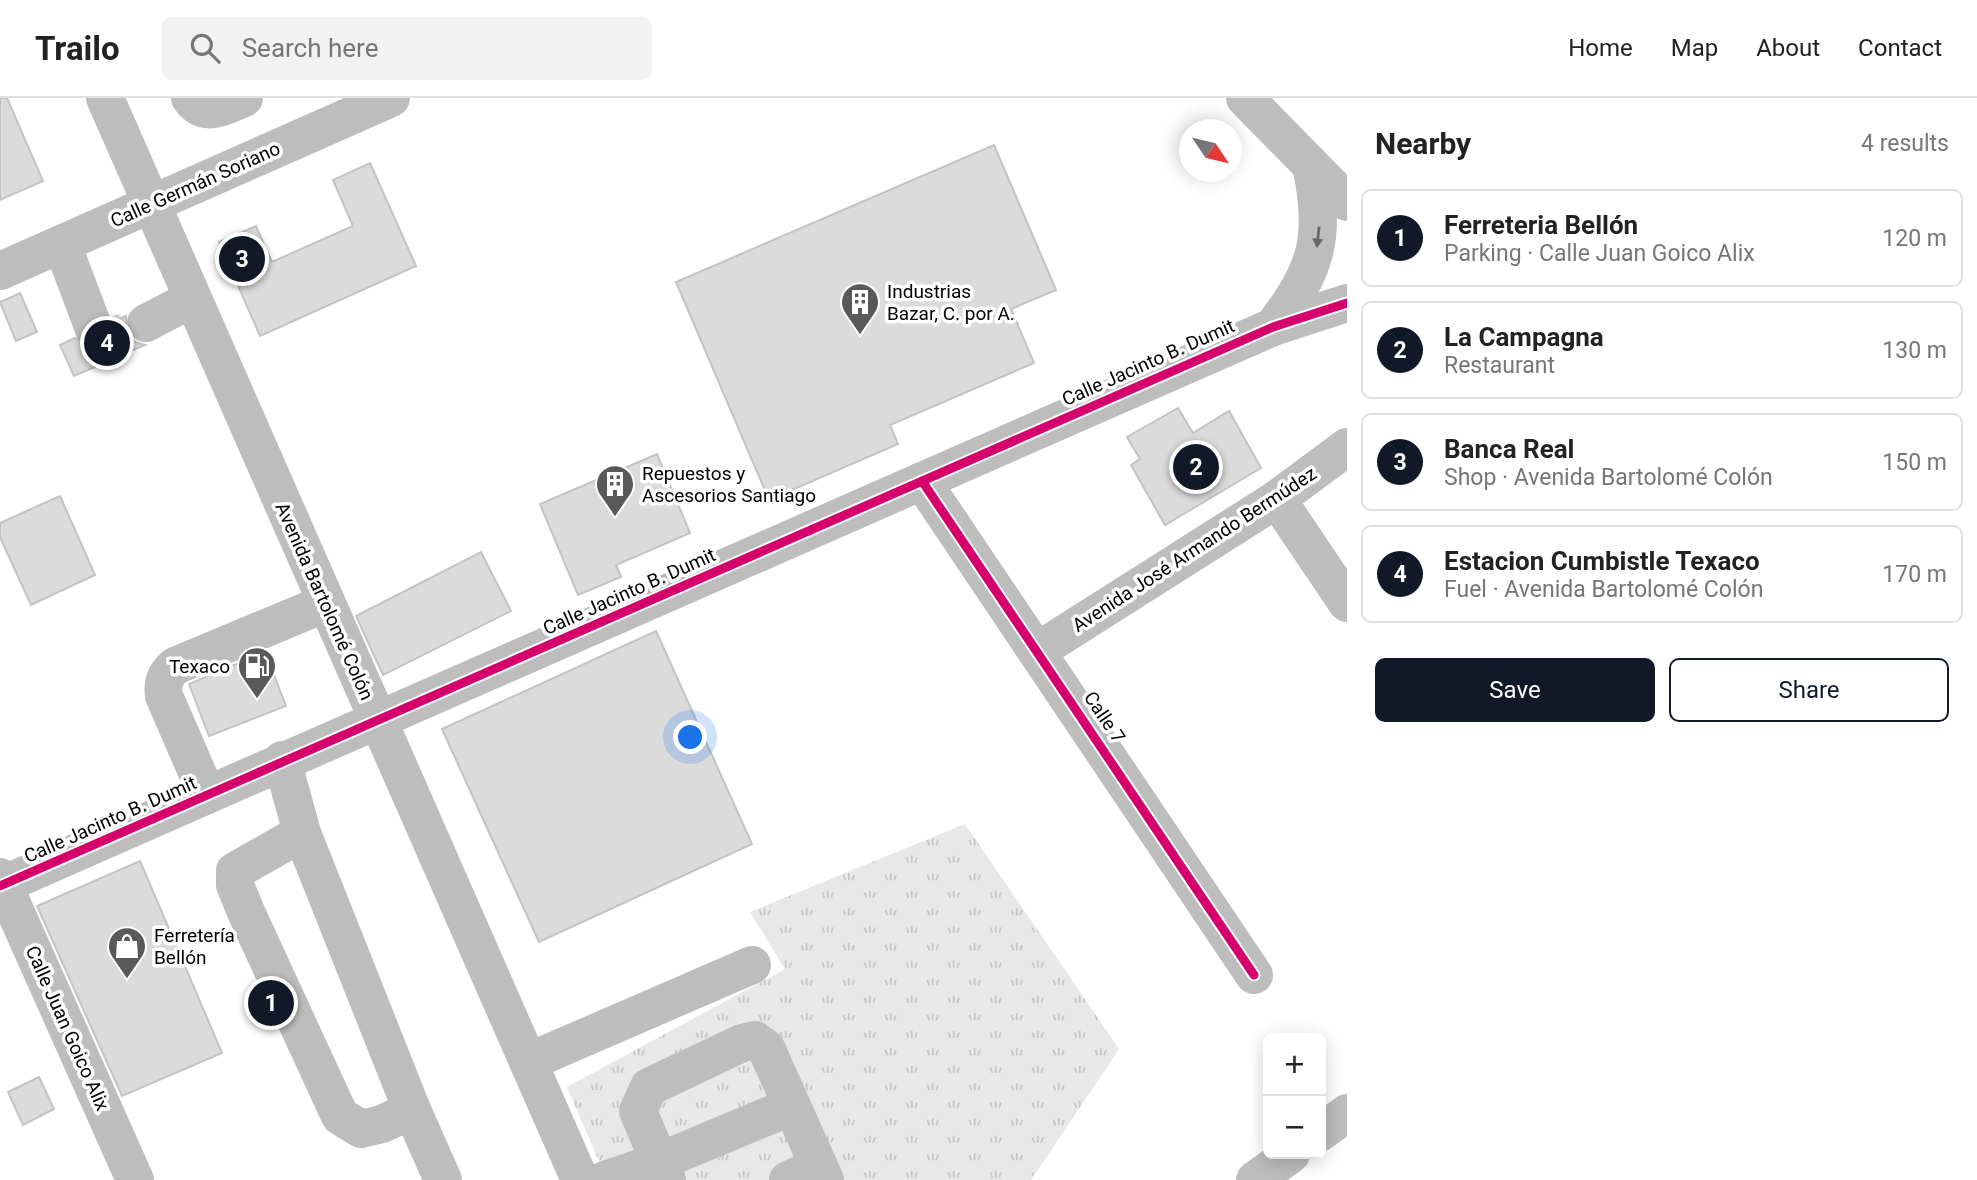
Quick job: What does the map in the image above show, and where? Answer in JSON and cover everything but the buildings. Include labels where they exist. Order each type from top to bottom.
[{"type":"street","name":"Avenida Bartolomé Colón","points":[[105,98],[580,1180]]},
{"type":"street","points":[[190,98],[199,107],[216,110],[244,98]]},
{"type":"street","name":"Calle Germán Soriano","points":[[0,271],[391,98]]},
{"type":"street","points":[[1245,98],[1312,170],[1347,214]]},
{"type":"street","points":[[1312,170],[1347,202]]},
{"type":"street","points":[[1273,327],[1305,281],[1317,251],[1320,219],[1312,170]]},
{"type":"street","points":[[62,244],[94,329]]},
{"type":"street","points":[[146,323],[192,299]]},
{"type":"street","points":[[1273,327],[1347,303]]},
{"type":"street","name":"Calle Jacinto B. Dumit","points":[[1,883],[377,721],[1273,327]]},
{"type":"street","name":"Avenida José Armando Bermúdez","points":[[1039,650],[1277,499],[1347,447]]},
{"type":"street","name":"Calle 7","points":[[922,481],[1039,650],[1254,975]]},
{"type":"street","points":[[1277,499],[1347,603]]},
{"type":"street","points":[[207,795],[164,696],[164,680],[168,672],[176,666],[326,603]]},
{"type":"street","points":[[282,760],[302,833],[412,1110],[443,1180]]},
{"type":"street","points":[[302,833],[234,871],[235,885],[340,1116],[361,1129],[382,1124],[412,1110]]},
{"type":"street","name":"Calle Juan Goico Alix","points":[[1,883],[135,1180]]},
{"type":"street","points":[[528,1062],[752,965]]},
{"type":"street","points":[[663,1171],[638,1111],[649,1087],[742,1043],[755,1040],[766,1048],[792,1106],[811,1175]]},
{"type":"street","points":[[605,1180],[663,1171],[792,1106]]},
{"type":"street","points":[[1326,1128],[1347,1113]]},
{"type":"street","points":[[1255,1180],[1284,1159]]},
{"type":"green space","points":[[965,824],[1119,1049],[1031,1180],[607,1180],[567,1087],[785,969],[750,912]]},
{"type":"tunnel","points":[[94,329],[97,336],[110,338],[146,323]]},
{"type":"cycle path","points":[[0,886],[1273,327],[1347,303]]},
{"type":"cycle path","points":[[922,481],[1254,975]]},
{"type":"place","name":"Banca Real","points":[[242,259]]},
{"type":"place","name":"Industrias Bazar, C. por A.","points":[[860,336]]},
{"type":"place","name":"Estacion Cumbistle Texaco","points":[[107,343]]},
{"type":"place","name":"La Campagna","points":[[1196,467]]},
{"type":"place","name":"Repuestos y Ascesorios Santiago","points":[[615,518]]},
{"type":"place","name":"Texaco","points":[[257,700]]},
{"type":"place","name":"Ferretería Bellón","points":[[127,980]]},
{"type":"place","name":"Ferreteria Bellón","points":[[271,1003]]}]
